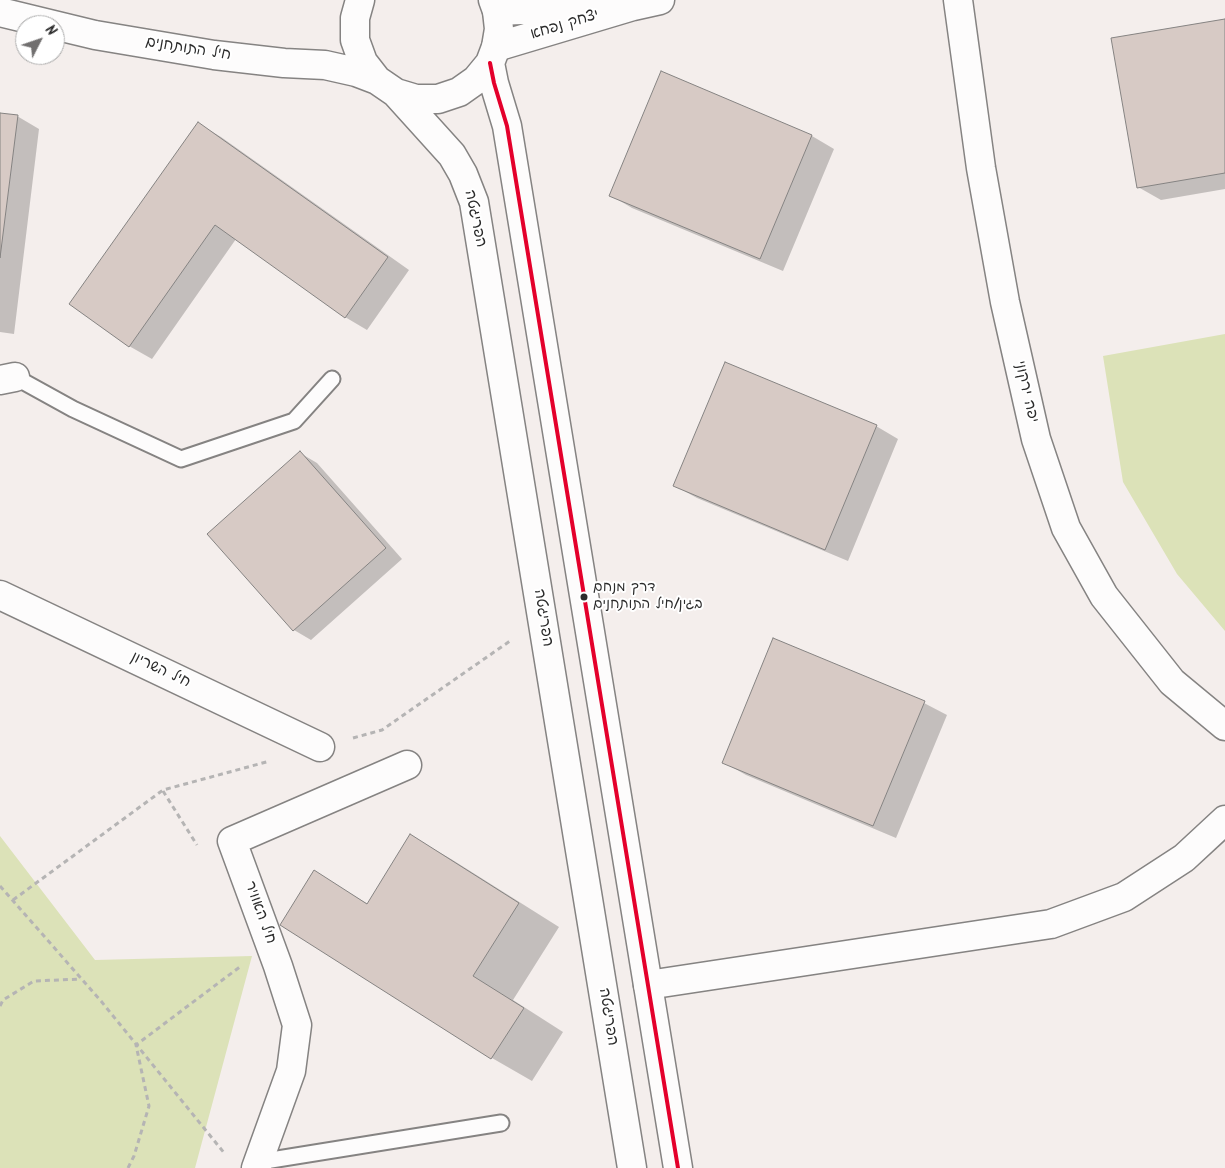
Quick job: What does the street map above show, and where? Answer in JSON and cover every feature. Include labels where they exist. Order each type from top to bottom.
[{"type":"street","name":"הפריגטה","points":[[360,0],[355,18],[355,40],[363,62],[452,155],[463,174],[474,202],[632,1168]]},
{"type":"street","name":"יצחק נפחא","points":[[493,55],[633,6],[660,0]]},
{"type":"street","name":"יפה ירקוני","points":[[958,0],[981,168],[1005,302],[1036,440],[1066,528],[1104,596],[1172,682],[1225,726]]},
{"type":"street","name":"יצחק נפחא","points":[[495,6],[633,6]]},
{"type":"street","points":[[495,6],[499,29],[493,55],[494,83],[508,126],[678,1168]]},
{"type":"street","name":"חיל התותחנים","points":[[0,12],[95,35],[214,55],[284,63],[325,65],[356,72],[416,99],[438,99],[459,92],[476,80],[493,55]]},
{"type":"street","name":"חיל השריון","points":[[0,595],[320,747]]},
{"type":"street","points":[[232,841],[407,765]]},
{"type":"street","points":[[648,985],[1051,924],[1124,897],[1184,858],[1225,820]]},
{"type":"street","name":"חיל האוויר","points":[[232,841],[270,944],[297,1025],[291,1071],[257,1165]]},
{"type":"lane","points":[[8,378],[181,460],[294,421],[332,379]]},
{"type":"lane","points":[[257,1165],[501,1123]]},
{"type":"path","points":[[163,790],[204,857],[232,841]]},
{"type":"path","points":[[0,886],[81,979],[230,1160]]},
{"type":"path","points":[[136,1045],[270,944]]},
{"type":"path","points":[[0,1006],[3,1000],[34,981],[81,979]]},
{"type":"path","points":[[128,1168],[134,1156],[149,1106],[136,1045]]},
{"type":"green space","points":[[1225,334],[1225,631],[1177,574],[1123,482],[1103,356]]},
{"type":"green space","points":[[0,836],[95,960],[252,956],[195,1168],[0,1168]]},
{"type":"building","points":[[1225,19],[1225,173],[1137,188],[1111,38]]},
{"type":"building","points":[[661,71],[812,135],[760,259],[609,196]]},
{"type":"building","points":[[0,113],[18,115],[0,258]]},
{"type":"building","points":[[198,122],[388,257],[345,318],[215,225],[129,347],[69,304]]},
{"type":"building","points":[[725,362],[877,425],[825,550],[673,486]]},
{"type":"building","points":[[300,451],[386,548],[293,631],[207,534]]},
{"type":"building","points":[[773,638],[925,701],[873,826],[722,763]]},
{"type":"building","points":[[410,834],[519,903],[473,976],[524,1008],[491,1059],[280,925],[314,870],[367,904]]},
{"type":"transit line","points":[[490,63],[507,126],[678,1168]]},
{"type":"place","name":"דרך מנחם בגין/חיל התותחנים","points":[[584,597]]}]
